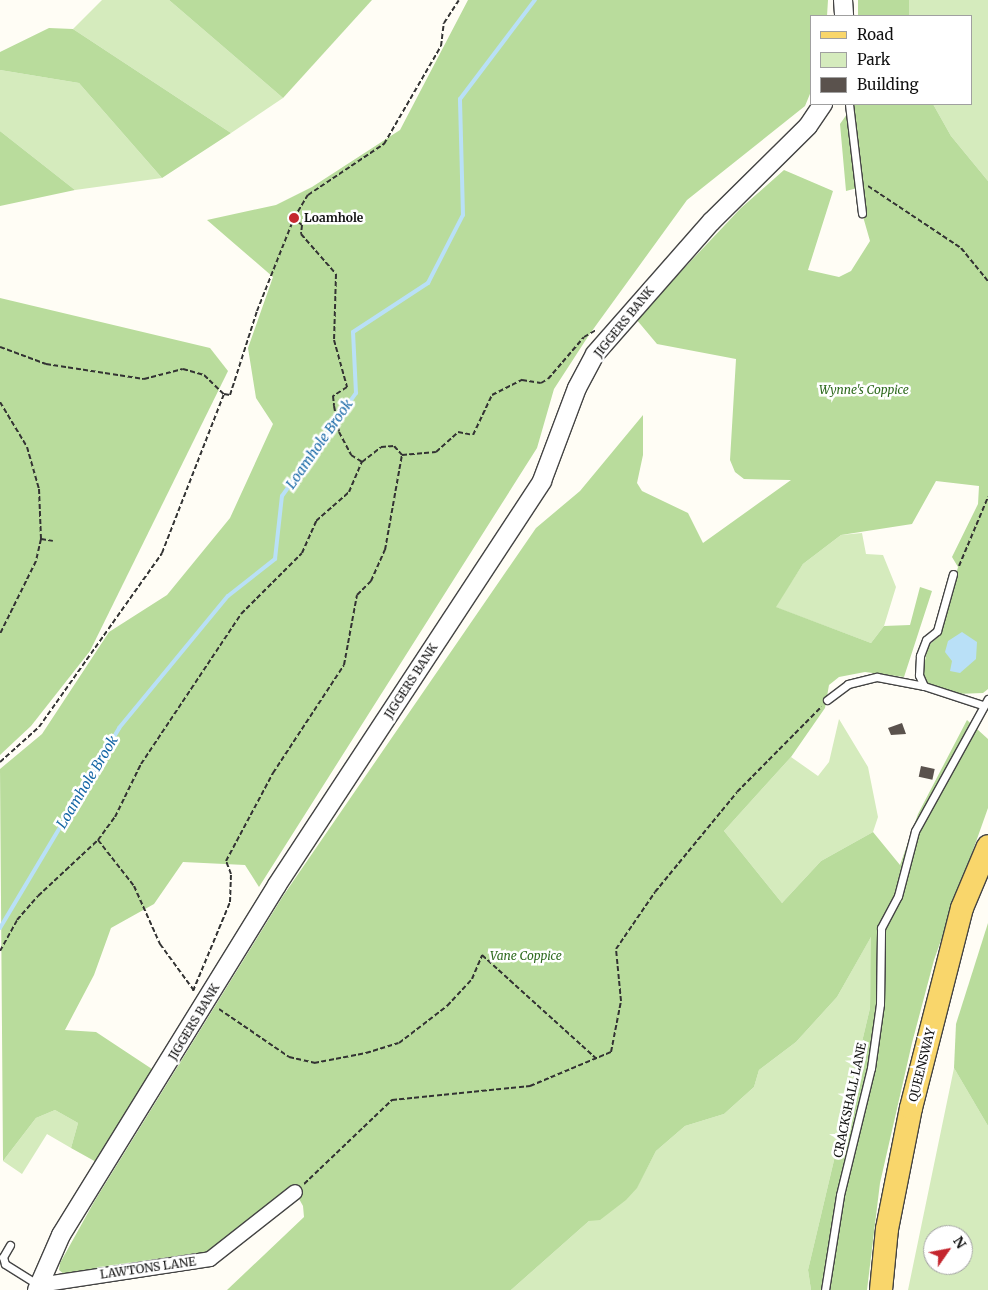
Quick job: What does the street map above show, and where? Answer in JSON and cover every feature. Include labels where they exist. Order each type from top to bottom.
[{"type":"main road","name":"QUEENSWAY","points":[[881,1290],[887,1229],[911,1108],[962,908],[988,846]]},
{"type":"street","points":[[843,0],[844,15]]},
{"type":"street","name":"JIGGERS BANK","points":[[38,1287],[61,1235],[200,996],[277,885],[542,481],[576,388],[611,335],[711,222],[808,126],[822,105]]},
{"type":"street","name":"LAWTONS LANE","points":[[38,1287],[210,1258],[295,1192]]},
{"type":"lane","points":[[849,105],[862,213]]},
{"type":"lane","points":[[924,686],[919,676],[920,656],[926,640],[937,631],[953,574]]},
{"type":"lane","points":[[827,700],[848,684],[878,677],[924,686],[982,705]]},
{"type":"lane","name":"CRACKSHALL LANE","points":[[825,1290],[840,1195],[871,1068],[880,1004],[881,928],[898,896],[915,831],[982,705],[988,699]]},
{"type":"lane","points":[[10,1245],[3,1257],[5,1264],[38,1287]]},
{"type":"path","points":[[0,346],[46,364],[144,379],[183,369],[204,375],[224,394],[230,395],[257,310],[293,218],[308,195],[384,144],[441,46],[444,23],[459,0]]},
{"type":"path","points":[[858,179],[961,248],[988,281]]},
{"type":"path","points":[[293,218],[302,225],[301,234],[336,274],[334,340],[346,386],[332,396],[338,432],[351,455],[362,462]]},
{"type":"path","points":[[402,455],[436,452],[458,432],[473,435],[492,395],[522,380],[541,383],[548,379],[584,337],[598,329],[611,335]]},
{"type":"path","points":[[0,762],[39,727],[162,553],[224,394]]},
{"type":"path","points":[[0,402],[27,447],[39,489],[41,539],[36,562],[0,634]]},
{"type":"path","points":[[0,951],[17,920],[38,896],[98,840],[115,817],[141,764],[241,614],[302,553],[316,521],[349,492],[362,462],[380,447],[394,446],[402,455]]},
{"type":"path","points":[[200,996],[230,902],[231,874],[226,861],[273,773],[344,665],[357,595],[372,581],[385,550],[402,455]]},
{"type":"path","points":[[953,574],[964,559],[988,497]]},
{"type":"path","points":[[41,539],[53,541]]},
{"type":"path","points":[[295,1192],[392,1100],[530,1086],[598,1060],[611,1052],[621,1001],[616,949],[655,892],[736,792],[827,700]]},
{"type":"path","points":[[98,840],[134,886],[160,944],[200,996],[289,1057],[314,1063],[399,1043],[448,1006],[472,979],[482,956],[598,1060]]},
{"type":"green space","points":[[102,0],[169,0],[283,98],[231,133],[73,29]]},
{"type":"green space","points":[[169,0],[372,0],[283,98]]},
{"type":"green space","points":[[468,0],[828,0],[827,15],[810,15],[810,94],[805,106],[687,200],[589,335],[554,389],[537,448],[259,887],[245,865],[183,862],[154,904],[111,928],[94,975],[65,1030],[96,1032],[155,1071],[98,1163],[71,1148],[78,1123],[55,1110],[36,1118],[3,1161],[0,769],[42,734],[109,632],[167,595],[230,518],[273,424],[256,398],[248,348],[273,277],[207,220],[276,205],[312,187],[400,130]]},
{"type":"green space","points":[[858,0],[909,0],[909,15],[858,15]]},
{"type":"green space","points":[[909,0],[988,0],[988,181],[951,136],[934,105],[973,105],[973,15],[907,15]]},
{"type":"green space","points":[[49,28],[73,29],[231,133],[162,178],[79,83],[0,70],[0,52]]},
{"type":"green space","points":[[0,70],[79,83],[162,178],[75,190],[0,131]]},
{"type":"green space","name":"Vane Coppice","points":[[853,105],[934,105],[951,136],[988,181],[988,689],[983,693],[956,694],[926,682],[923,670],[928,646],[939,636],[958,567],[952,557],[978,504],[979,486],[936,481],[912,524],[841,535],[803,564],[776,607],[871,643],[884,626],[910,625],[920,587],[932,591],[904,677],[865,672],[839,677],[829,685],[825,708],[791,757],[724,831],[782,903],[821,861],[873,832],[900,865],[918,814],[967,720],[988,739],[988,808],[934,960],[912,1043],[880,1183],[867,1290],[811,1290],[808,1270],[870,1008],[871,937],[837,997],[796,1042],[759,1070],[754,1087],[724,1114],[685,1126],[656,1151],[637,1188],[626,1200],[600,1220],[589,1221],[511,1290],[227,1290],[304,1217],[303,1206],[293,1188],[211,1254],[64,1274],[59,1270],[60,1263],[94,1202],[283,896],[536,528],[580,491],[643,415],[643,455],[637,483],[642,491],[688,513],[703,543],[791,480],[744,479],[735,472],[730,460],[736,359],[657,344],[636,319],[741,208],[784,170],[833,191],[808,270],[839,277],[851,271],[870,241],[860,206],[861,187],[846,191],[840,124]]},
{"type":"green space","points":[[0,131],[75,190],[0,206]]},
{"type":"green space","points":[[0,298],[210,348],[228,371],[90,651],[31,726],[0,755]]},
{"type":"green space","points":[[862,533],[866,554],[883,555],[896,587],[884,626],[871,643],[775,607],[803,564],[841,535]]},
{"type":"green space","points":[[839,719],[868,767],[878,817],[873,832],[821,861],[782,903],[724,831],[791,757],[818,776],[829,762]]},
{"type":"green space","points":[[988,923],[988,1126],[954,1068],[956,1024]]},
{"type":"green space","points":[[872,935],[870,1008],[808,1270],[811,1290],[511,1290],[589,1221],[637,1187],[656,1151],[685,1126],[724,1114],[754,1087],[759,1070],[796,1042],[837,997]]},
{"type":"green space","points":[[954,1068],[988,1126],[988,1290],[908,1290]]},
{"type":"green space","points":[[55,1110],[78,1123],[71,1148],[47,1134],[22,1174],[3,1161],[36,1118]]},
{"type":"water","points":[[962,632],[977,642],[976,659],[960,673],[950,671],[952,661],[945,652],[948,641]]},
{"type":"building","points":[[902,723],[906,734],[891,735],[888,728]]},
{"type":"building","points":[[921,766],[935,769],[932,780],[919,777]]},
{"type":"waterway","name":"Loamhole Brook","points":[[0,928],[119,728],[228,596],[275,559],[282,496],[356,393],[353,332],[428,283],[463,215],[460,99],[535,0]]},
{"type":"place","name":"Loamhole","points":[[294,218]]},
{"type":"park label","name":"Wynne's Coppice","points":[[864,390]]}]
